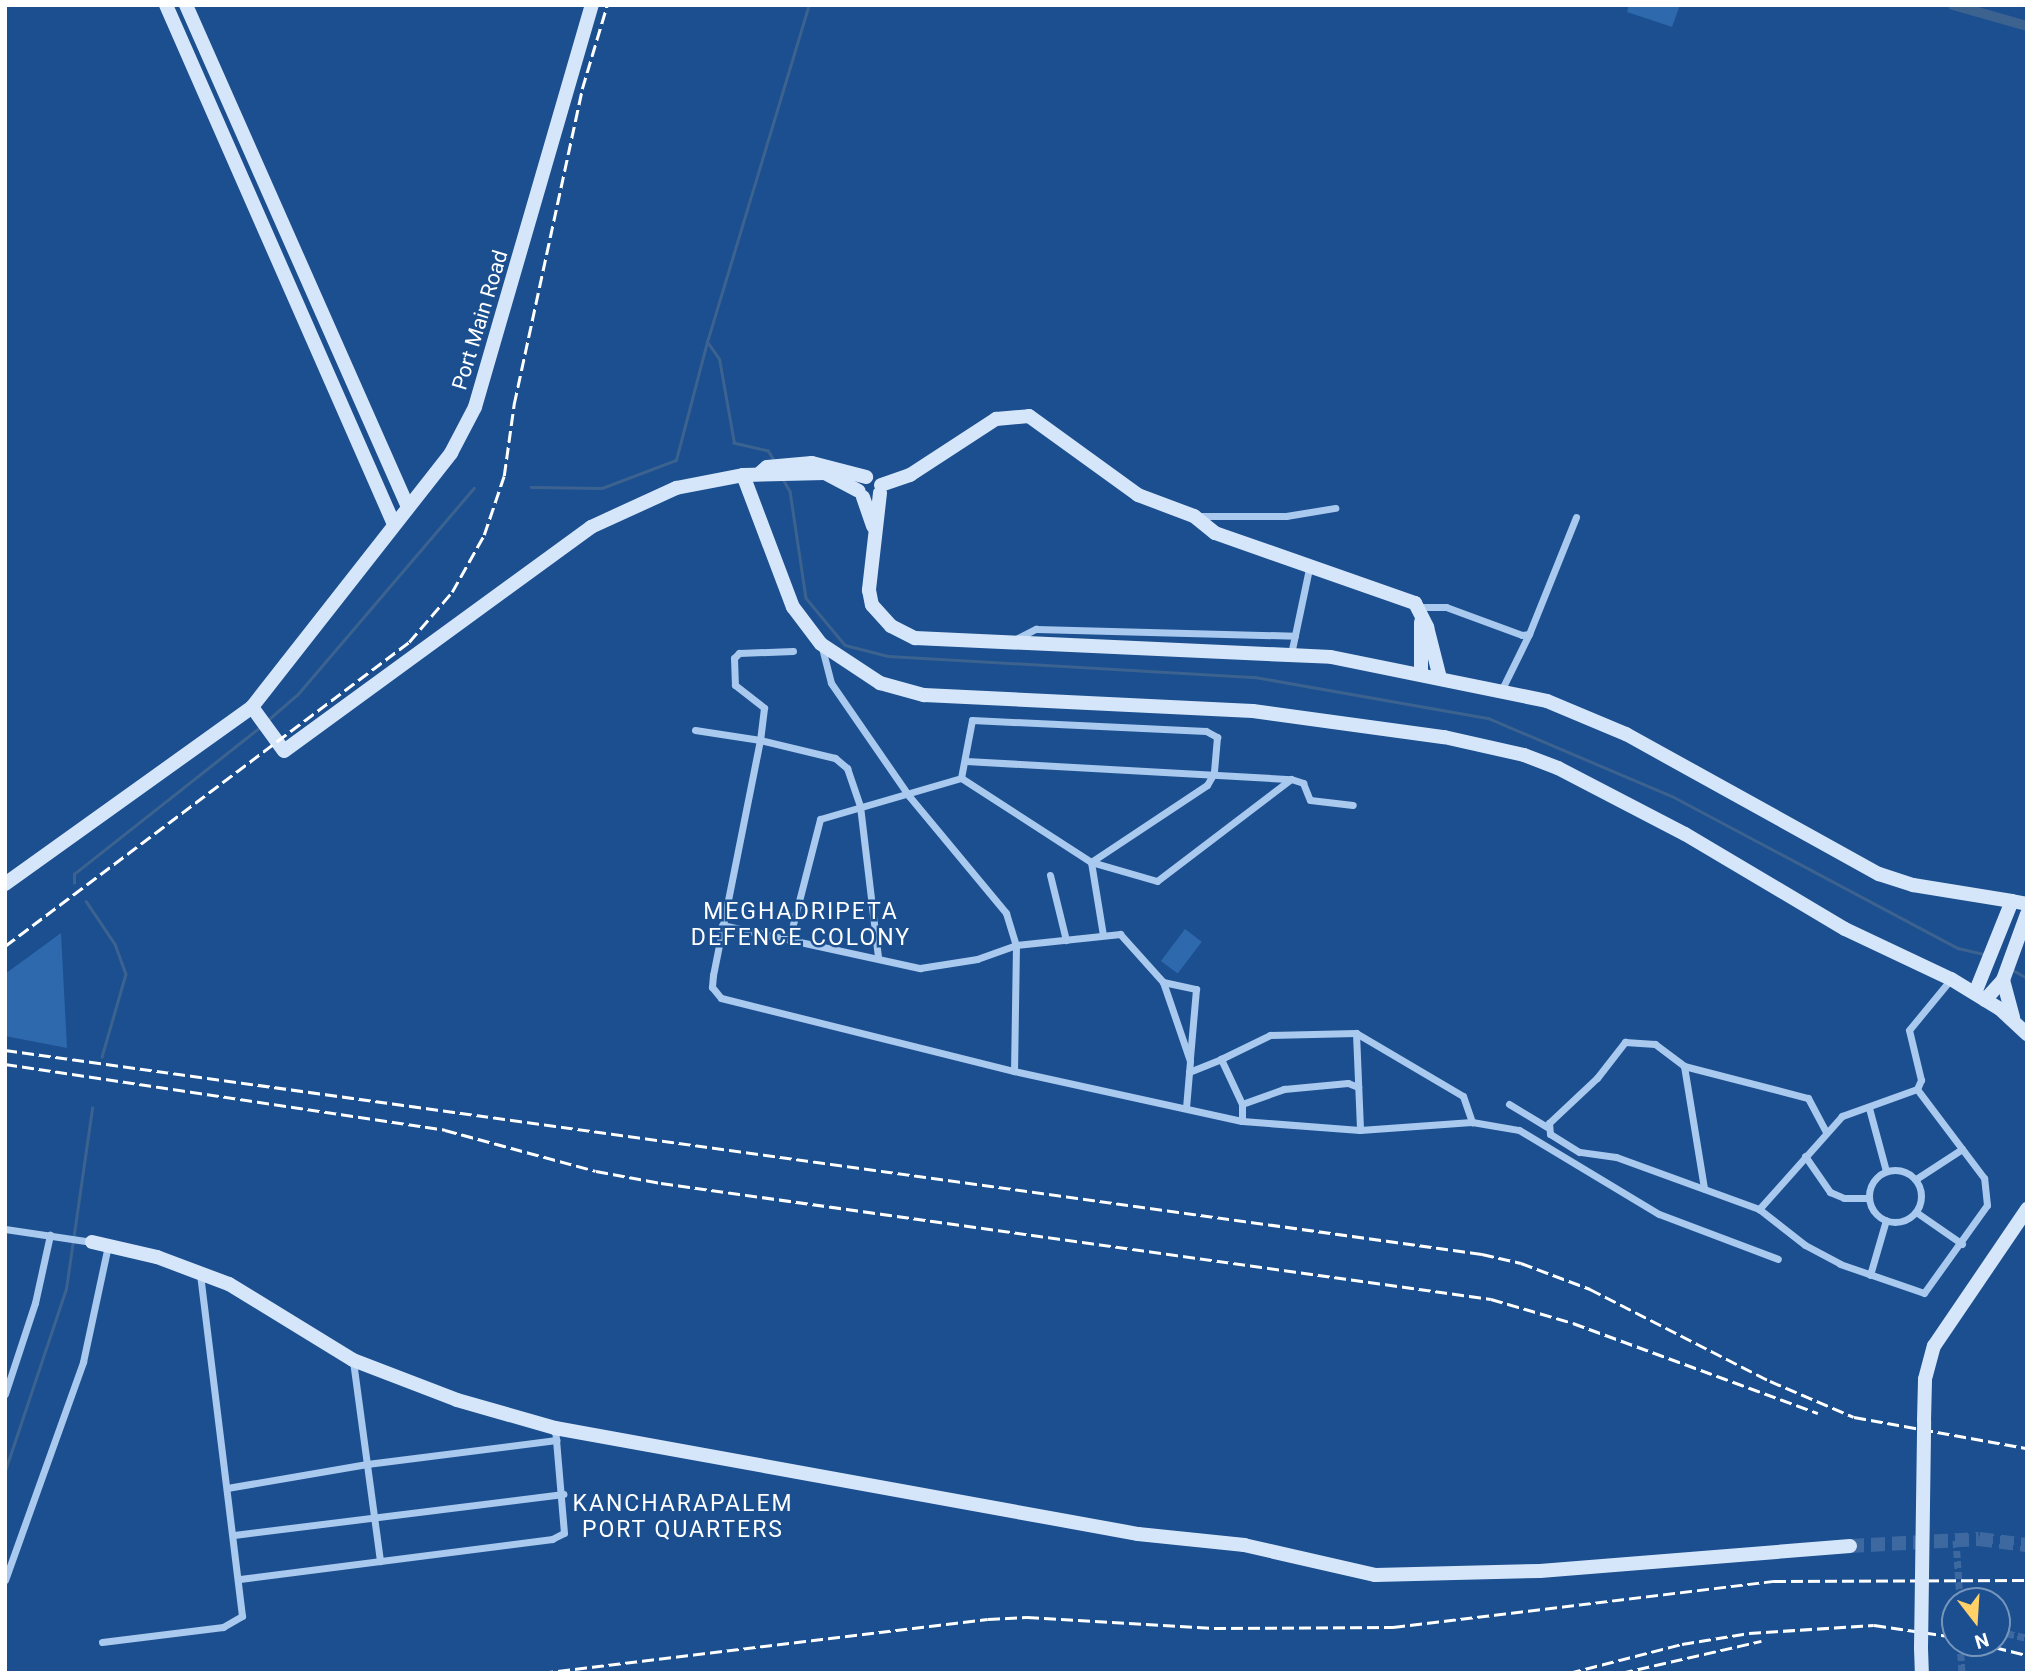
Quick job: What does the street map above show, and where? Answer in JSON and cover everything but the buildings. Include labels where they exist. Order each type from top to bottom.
[{"type":"street","points":[[166,5],[254,199],[393,522]]},
{"type":"street","points":[[186,5],[407,505]]},
{"type":"street","name":"Port Main Road","points":[[5,884],[252,707],[393,522],[451,453],[475,407],[592,5]]},
{"type":"street","points":[[177,30],[194,23]]},
{"type":"street","points":[[241,172],[257,166]]},
{"type":"street","points":[[254,199],[268,192]]},
{"type":"street","points":[[290,283],[305,276]]},
{"type":"street","points":[[304,316],[320,310]]},
{"type":"street","points":[[796,467],[825,473],[861,494],[874,498],[881,489],[910,475],[996,419],[1020,414],[1041,421],[1138,495],[1194,516],[1230,540],[1310,564],[1420,612],[1446,607],[1522,635],[1529,634]]},
{"type":"street","points":[[362,451],[379,444]]},
{"type":"street","points":[[252,707],[284,751],[591,527],[676,488],[796,467],[840,467],[866,477],[877,478],[881,489],[874,528],[869,590],[880,617],[915,638],[1291,654],[1421,674],[1547,701],[1626,734],[1878,874],[1913,885],[2016,905],[2027,914],[2005,978],[2012,1018]]},
{"type":"street","points":[[743,475],[782,585],[793,607],[821,644],[862,673],[903,692],[1252,711],[1444,737],[1524,755],[1558,768],[1685,834],[1845,929],[1951,979],[2012,1018],[2027,1034]]},
{"type":"street","points":[[866,477],[861,494],[874,528]]},
{"type":"street","points":[[1194,516],[1286,516],[1335,508]]},
{"type":"street","points":[[1501,691],[1529,634],[1576,517]]},
{"type":"street","points":[[1291,654],[1310,564]]},
{"type":"street","points":[[1420,612],[1421,674]]},
{"type":"street","points":[[1420,612],[1440,678]]},
{"type":"street","points":[[1009,644],[1017,635],[1036,629],[1295,636]]},
{"type":"street","points":[[821,644],[831,683],[909,796],[1001,903],[1016,945],[1014,1071]]},
{"type":"street","points":[[793,651],[743,652],[734,659],[736,685],[764,708],[712,987],[721,998],[1014,1071],[1242,1121],[1360,1130],[1472,1122],[1519,1130],[1659,1213],[1778,1259]]},
{"type":"street","points":[[961,778],[966,761],[970,724],[977,719],[1211,732],[1217,737],[1214,773],[1201,790],[1091,862]]},
{"type":"street","points":[[695,730],[760,740],[842,762],[860,806],[878,956]]},
{"type":"street","points":[[966,761],[1291,779],[1303,783],[1310,800],[1353,805]]},
{"type":"street","points":[[790,936],[820,820],[860,806],[909,796],[961,778]]},
{"type":"street","points":[[961,778],[1091,862],[1146,882],[1157,881],[1291,779]]},
{"type":"street","points":[[1091,862],[1103,935]]},
{"type":"street","points":[[1050,875],[1066,940]]},
{"type":"street","points":[[1980,996],[1986,971],[2016,905]]},
{"type":"street","points":[[722,925],[790,936],[936,968],[1016,945],[1103,935],[1127,938],[1149,970],[1163,982],[1196,989],[1186,1108]]},
{"type":"street","points":[[1980,996],[2005,978]]},
{"type":"street","points":[[1759,1209],[1842,1116],[1917,1089],[1921,1080],[1909,1030],[1951,979]]},
{"type":"street","points":[[1163,982],[1190,1061]]},
{"type":"street","points":[[1189,1072],[1270,1035],[1356,1033],[1463,1096],[1472,1122]]},
{"type":"street","points":[[1356,1033],[1360,1130]]},
{"type":"street","points":[[1547,1127],[1597,1078],[1622,1043],[1655,1044],[1684,1066],[1808,1098],[1826,1132]]},
{"type":"street","points":[[1221,1059],[1242,1104],[1242,1121]]},
{"type":"street","points":[[1684,1066],[1704,1188]]},
{"type":"street","points":[[1242,1104],[1284,1089],[1348,1083],[1358,1087]]},
{"type":"street","points":[[1509,1104],[1547,1127],[1550,1134],[1579,1152],[1616,1157],[1759,1209],[1805,1245],[1870,1275],[1924,1293],[1985,1213],[1987,1195],[1984,1178],[1917,1089]]},
{"type":"street","points":[[1869,1108],[1886,1171]]},
{"type":"street","points":[[1916,1179],[1962,1149]]},
{"type":"street","points":[[1805,1156],[1830,1192],[1844,1198],[1869,1198]]},
{"type":"street","points":[[1899,1170],[1916,1179],[1922,1195],[1916,1212],[1902,1221],[1886,1220],[1875,1212],[1869,1198],[1872,1182],[1886,1171],[1899,1170]]},
{"type":"street","points":[[1922,1673],[1925,1378],[1939,1336],[2027,1209]]},
{"type":"street","points":[[1916,1212],[1962,1244]]},
{"type":"street","points":[[1870,1275],[1886,1220]]},
{"type":"street","points":[[5,1229],[108,1245],[200,1272],[260,1300],[353,1360],[556,1434],[1138,1534],[1244,1545],[1388,1577],[1540,1571],[1850,1546]]},
{"type":"street","points":[[5,1394],[35,1303],[50,1235]]},
{"type":"street","points":[[5,1580],[83,1362],[108,1245]]},
{"type":"street","points":[[102,1642],[234,1623],[244,1606],[200,1272]]},
{"type":"street","points":[[353,1360],[380,1561]]},
{"type":"street","points":[[227,1488],[556,1434]]},
{"type":"street","points":[[240,1579],[552,1539],[564,1532],[556,1434]]},
{"type":"street","points":[[234,1535],[374,1514],[563,1494]]},
{"type":"shaded area","points":[[1629,5],[1680,5],[1672,27],[1627,12]]},
{"type":"shaded area","points":[[1185,929],[1202,942],[1178,974],[1161,961]]},
{"type":"shaded area","points":[[61,933],[67,1048],[5,1036],[5,974]]},
{"type":"waterway","points":[[774,461],[768,451],[734,443],[719,359],[707,342],[809,5]]},
{"type":"waterway","points":[[1953,5],[2027,26]]},
{"type":"waterway","points":[[531,487],[602,488],[676,460],[707,342]]},
{"type":"waterway","points":[[783,479],[790,491],[806,598],[845,645],[888,656],[1255,677],[1488,718],[1672,796],[1958,948],[1984,954]]},
{"type":"waterway","points":[[268,720],[297,695],[474,488]]},
{"type":"waterway","points":[[74,883],[74,874],[260,727]]},
{"type":"waterway","points":[[86,901],[115,944],[126,974],[102,1057]]},
{"type":"waterway","points":[[2011,969],[2027,978]]},
{"type":"waterway","points":[[5,1471],[66,1289],[92,1108]]},
{"type":"waterway","points":[[2027,1434],[2027,1475]]},
{"type":"tunnel","points":[[1850,1546],[1979,1539],[2027,1545]]},
{"type":"tunnel","points":[[1956,1540],[1959,1587]]},
{"type":"tunnel","points":[[2011,1634],[2027,1638]]},
{"type":"tunnel","points":[[1961,1657],[1962,1673]]},
{"type":"railway","points":[[5,946],[409,642],[452,592],[484,535],[504,476],[514,404],[582,89],[607,5]]},
{"type":"railway","points":[[5,1050],[1482,1254],[1521,1263],[1590,1289],[1770,1381],[1854,1417],[2027,1448]]},
{"type":"railway","points":[[5,1064],[445,1130],[596,1171],[661,1183],[1491,1299],[1573,1323],[1818,1413]]},
{"type":"railway","points":[[541,1673],[988,1619],[1027,1617],[1214,1628],[1393,1627],[1774,1581],[2027,1580]]},
{"type":"railway","points":[[1569,1673],[1682,1644],[1749,1633],[1874,1625],[1941,1635]]},
{"type":"railway","points":[[1621,1673],[1761,1641]]},
{"type":"railway","points":[[2011,1651],[2027,1655]]},
{"type":"district","name":"MEGHADRIPETA DEFENCE COLONY","points":[[801,925]]},
{"type":"district","name":"KANCHARAPALEM PORT QUARTERS","points":[[683,1517]]}]
